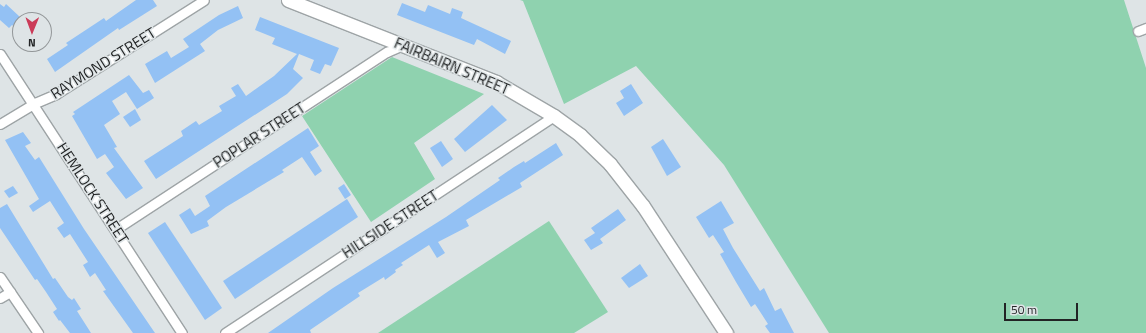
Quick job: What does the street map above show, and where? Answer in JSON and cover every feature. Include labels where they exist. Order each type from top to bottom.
[{"type":"main road","name":"FAIRBAIRN STREET","points":[[288,0],[496,82],[554,116],[580,135],[610,164],[643,206],[726,333]]},
{"type":"street","name":"RAYMOND STREET","points":[[0,124],[35,103],[56,94],[204,0]]},
{"type":"street","name":"POPLAR STREET","points":[[116,229],[387,52],[403,45]]},
{"type":"street","name":"HEMLOCK STREET","points":[[0,54],[35,103],[182,333]]},
{"type":"street","name":"HILLSIDE STREET","points":[[225,333],[554,116]]},
{"type":"street","points":[[0,277],[38,333]]},
{"type":"street","points":[[0,298],[10,292]]},
{"type":"green space","points":[[520,0],[1124,0],[1146,68],[1146,333],[829,333],[724,165],[636,66],[564,104],[523,1]]},
{"type":"green space","points":[[392,57],[484,94],[414,143],[435,179],[371,222],[302,116]]},
{"type":"green space","points":[[549,221],[608,312],[574,333],[378,333]]},
{"type":"building","points":[[136,0],[153,0],[157,6],[119,30],[118,28],[55,72],[47,59],[68,45],[66,43],[104,18],[106,21]]},
{"type":"building","points":[[402,3],[425,12],[428,5],[450,14],[452,8],[463,12],[461,18],[511,41],[505,54],[477,39],[474,45],[397,15]]},
{"type":"building","points":[[0,4],[4,7],[6,4],[15,12],[12,12],[12,25],[9,28],[0,20]]},
{"type":"building","points":[[238,6],[243,18],[218,30],[200,44],[205,51],[155,83],[145,64],[167,51],[171,58],[189,47],[183,39],[219,15]]},
{"type":"building","points":[[260,17],[339,48],[331,66],[325,64],[320,74],[310,70],[314,60],[299,54],[293,69],[303,78],[287,94],[156,179],[144,161],[183,136],[181,131],[196,121],[199,125],[222,111],[219,106],[236,96],[231,88],[238,84],[246,96],[274,76],[297,54],[272,44],[275,38],[255,30]]},
{"type":"building","points":[[129,75],[143,93],[149,90],[154,98],[137,109],[126,92],[112,101],[120,114],[104,125],[117,147],[114,148],[143,188],[126,199],[106,173],[114,167],[105,154],[97,159],[72,116],[75,114],[73,112]]},
{"type":"building","points":[[631,84],[643,103],[624,116],[616,103],[624,98],[620,91]]},
{"type":"building","points":[[492,105],[507,120],[465,152],[454,139]]},
{"type":"building","points":[[135,109],[141,120],[130,127],[123,117]]},
{"type":"building","points":[[308,128],[319,146],[310,152],[322,171],[315,176],[302,157],[282,170],[284,172],[226,207],[207,221],[209,226],[191,234],[179,215],[190,208],[195,216],[210,206],[205,196]]},
{"type":"building","points":[[23,132],[31,143],[25,146],[35,160],[39,157],[84,229],[155,333],[133,333],[103,291],[106,290],[95,273],[90,277],[83,265],[88,262],[70,234],[64,238],[57,228],[64,223],[50,201],[33,212],[29,206],[39,199],[5,140]]},
{"type":"building","points":[[663,139],[681,167],[667,176],[651,147]]},
{"type":"building","points":[[441,141],[453,159],[442,167],[430,148]]},
{"type":"building","points":[[556,143],[563,155],[520,183],[522,187],[466,220],[469,226],[438,242],[445,253],[437,258],[429,245],[401,263],[403,265],[395,270],[396,272],[385,280],[384,277],[358,293],[360,296],[310,330],[311,333],[268,333],[333,288],[446,217],[500,180],[498,178],[514,167],[524,161],[525,163]]},
{"type":"building","points":[[344,184],[351,195],[345,199],[338,188]]},
{"type":"building","points":[[13,186],[18,193],[9,198],[4,191]]},
{"type":"building","points":[[347,199],[358,217],[235,299],[223,281]]},
{"type":"building","points":[[721,201],[734,223],[723,229],[733,248],[760,291],[764,288],[775,311],[781,308],[794,333],[770,333],[765,326],[768,324],[755,304],[751,307],[720,254],[724,252],[713,235],[709,238],[696,217]]},
{"type":"building","points":[[7,204],[53,279],[55,278],[68,297],[72,300],[74,298],[81,309],[77,311],[91,333],[70,333],[53,312],[57,309],[37,279],[35,280],[0,228],[0,208]]},
{"type":"building","points":[[618,209],[626,220],[600,239],[603,243],[591,250],[584,240],[595,233],[591,228]]},
{"type":"building","points":[[165,222],[222,308],[205,320],[148,233]]},
{"type":"building","points":[[640,264],[648,276],[629,288],[621,278]]}]
